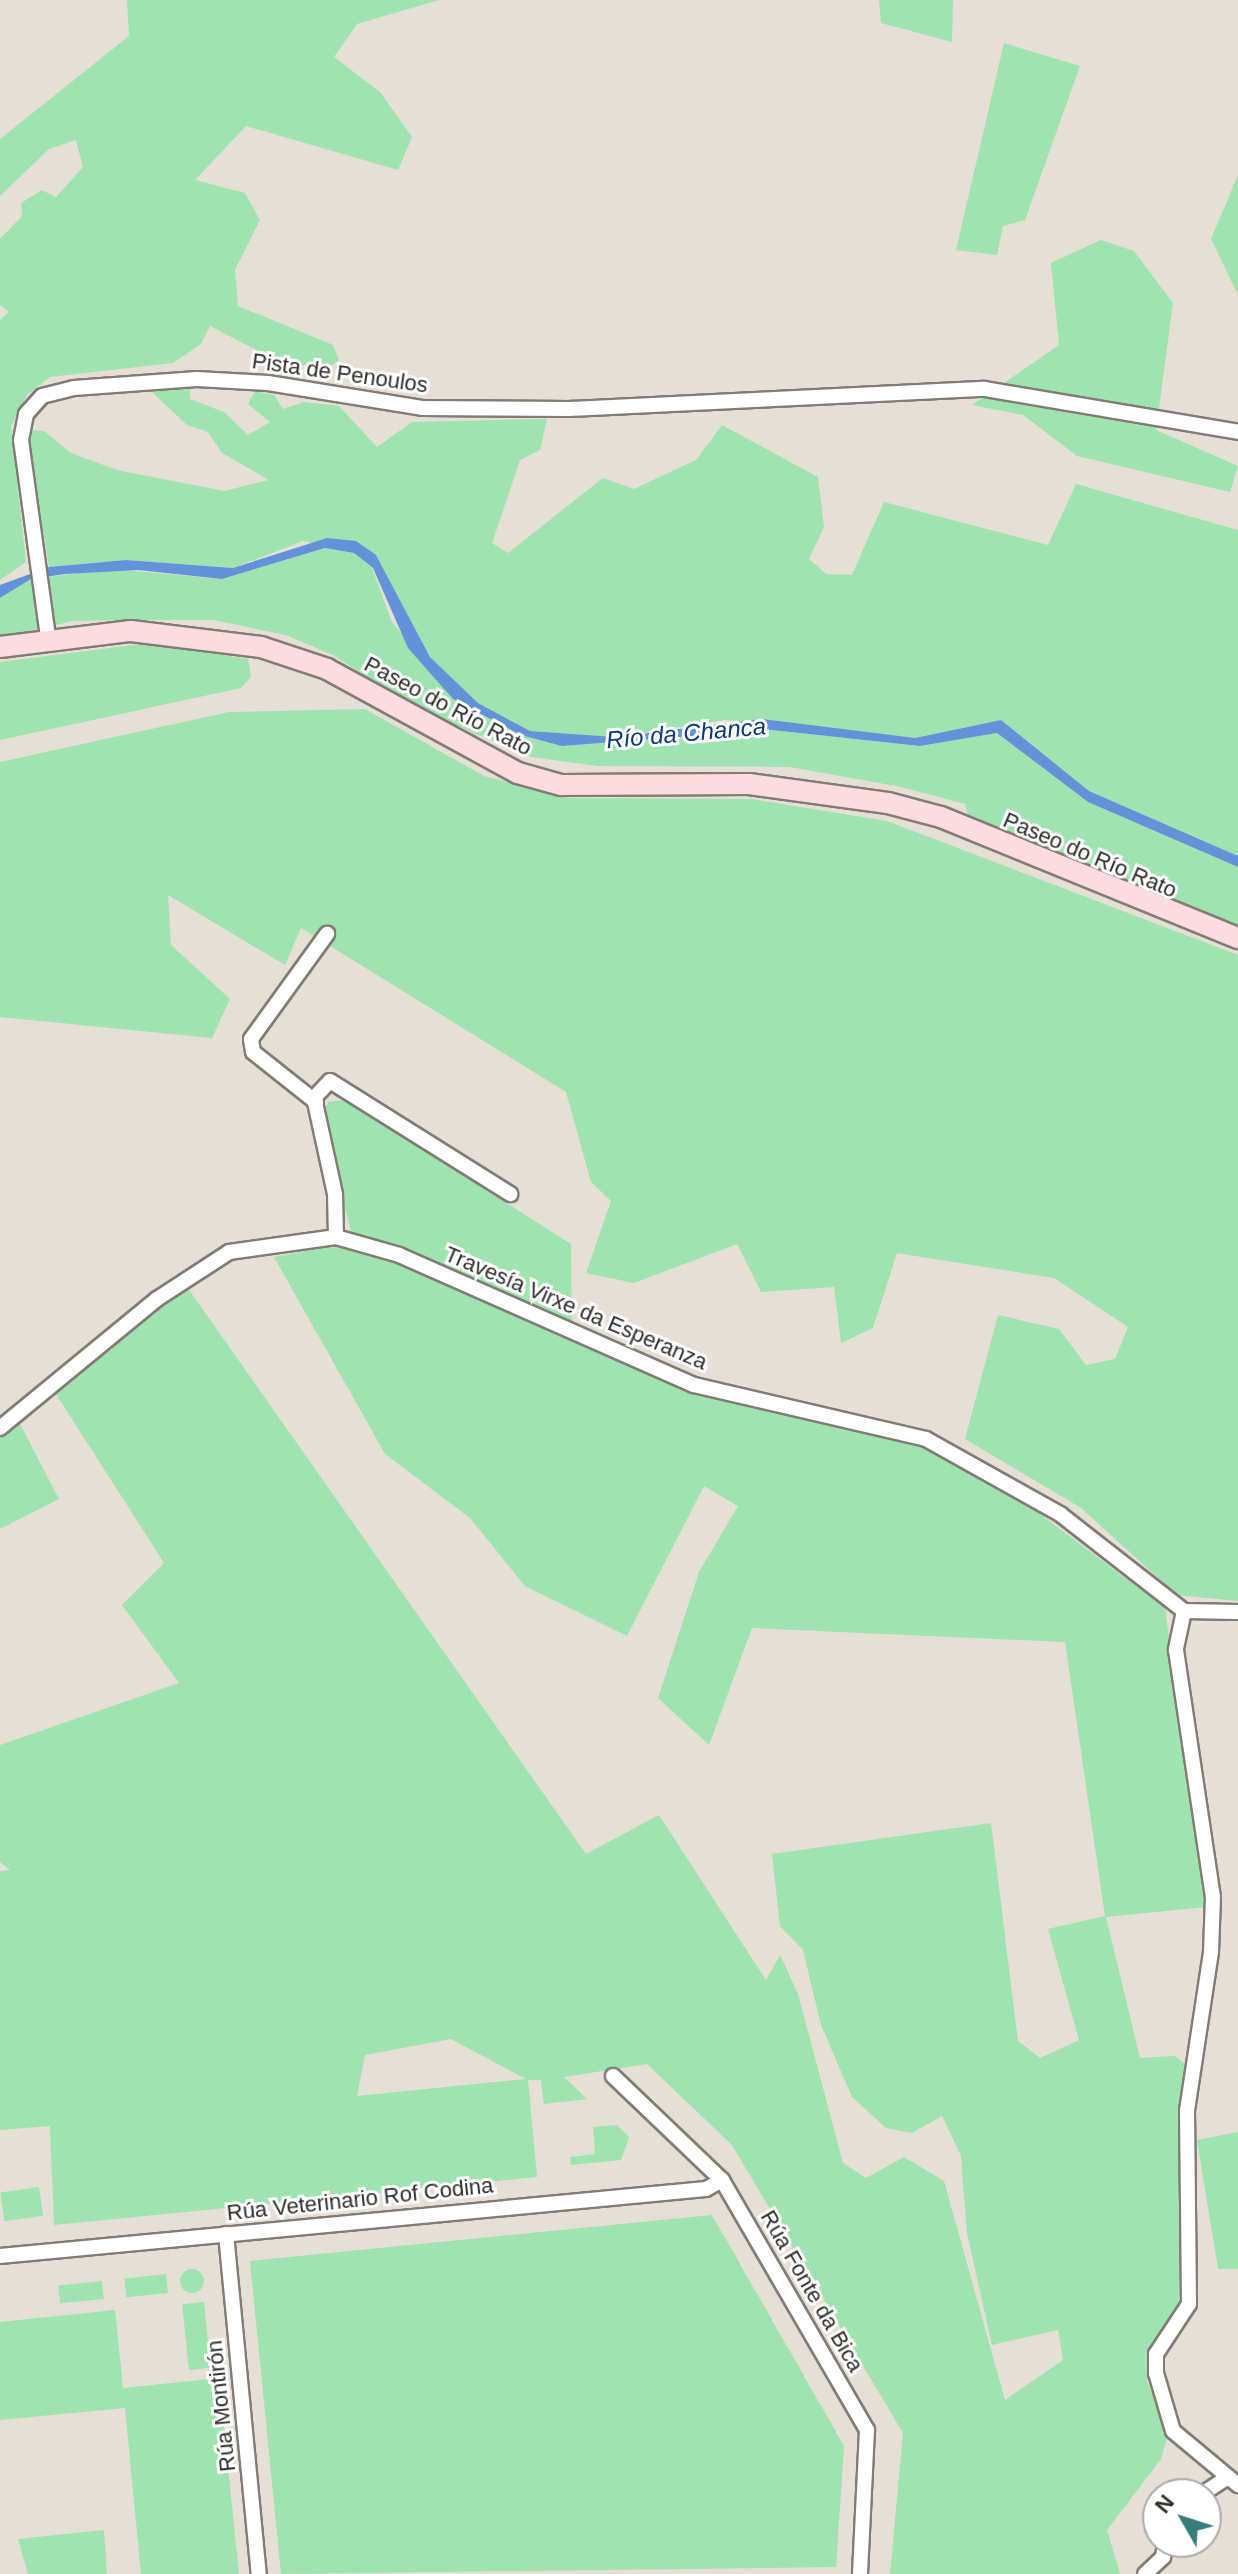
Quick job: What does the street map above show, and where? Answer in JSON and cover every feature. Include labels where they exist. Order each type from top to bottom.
[{"type":"street","name":"Pista de Penoulos","points":[[47,628],[21,440],[26,414],[42,396],[74,388],[211,380],[422,408],[548,408],[985,389],[1238,432]]},
{"type":"street","name":"Paseo do Río Rato","points":[[0,647],[47,628],[131,631],[261,647],[327,669],[518,773],[561,785],[749,784],[941,817],[1238,938]]},
{"type":"street","points":[[316,1102],[253,1052],[251,1039],[327,934]]},
{"type":"street","points":[[336,1237],[316,1102],[319,1085],[330,1081],[510,1194]]},
{"type":"street","name":"Travesía Virxe da Esperanza","points":[[0,1428],[157,1299],[229,1252],[336,1237],[399,1255],[694,1385],[926,1439],[1060,1514],[1184,1611]]},
{"type":"street","points":[[1233,2481],[1173,2431],[1156,2373],[1156,2354],[1189,2304],[1187,2110],[1211,1952],[1213,1897],[1176,1650],[1184,1611],[1238,1612]]},
{"type":"street","name":"Rúa Fonte da Bica","points":[[613,2076],[722,2180],[867,2430],[860,2574]]},
{"type":"street","name":"Rúa Veterinario Rof Codina","points":[[0,2256],[706,2189],[722,2180]]},
{"type":"street","name":"Rúa Montirón","points":[[226,2234],[259,2574]]},
{"type":"street","points":[[1145,2574],[1162,2558]]},
{"type":"green space","points":[[127,0],[439,0],[357,24],[334,57],[380,92],[412,137],[398,170],[246,126],[195,180],[245,193],[260,220],[235,270],[238,306],[333,345],[339,360],[328,368],[282,363],[210,326],[201,344],[173,363],[50,377],[27,395],[11,426],[26,562],[0,580],[0,320],[9,312],[0,305],[0,239],[22,216],[21,203],[42,190],[56,197],[83,167],[76,140],[49,149],[0,196],[0,139],[129,36]]},
{"type":"green space","points":[[879,0],[953,0],[952,42],[881,23]]},
{"type":"green space","points":[[1004,43],[1080,66],[1025,220],[1003,226],[997,255],[956,250]]},
{"type":"green space","points":[[1238,175],[1238,295],[1211,239]]},
{"type":"green space","points":[[1101,240],[1134,251],[1173,303],[1156,430],[1238,466],[1230,492],[1077,456],[1023,415],[972,405],[1059,345],[1051,263]]},
{"type":"green space","points":[[190,389],[190,399],[224,412],[248,435],[270,422],[248,404],[255,391],[274,395],[283,409],[304,402],[339,406],[377,447],[412,422],[547,419],[540,450],[520,460],[492,543],[508,553],[603,478],[634,489],[696,460],[722,425],[818,477],[824,527],[809,559],[826,574],[852,575],[884,502],[1048,545],[1076,484],[1238,530],[1238,856],[1089,791],[1001,720],[915,738],[725,720],[615,737],[530,731],[478,703],[430,657],[376,555],[303,541],[233,568],[126,560],[49,567],[26,430],[44,431],[71,453],[117,470],[224,491],[269,480],[222,453],[208,432],[187,425],[150,390]]},
{"type":"green space","points":[[325,548],[354,553],[372,568],[392,622],[453,699],[562,746],[772,730],[920,746],[997,733],[1088,802],[1238,867],[1238,929],[968,816],[965,804],[901,787],[790,767],[598,766],[531,757],[417,709],[333,655],[286,635],[213,620],[121,620],[73,621],[0,638],[0,598],[31,579],[112,569],[222,579]]},
{"type":"green space","points":[[149,643],[248,659],[251,677],[241,688],[0,740],[0,662]]},
{"type":"green space","points":[[365,709],[484,776],[571,798],[752,799],[887,821],[1238,955],[1238,1601],[1177,1595],[1081,1508],[965,1439],[998,1315],[1059,1329],[1086,1365],[1115,1359],[1128,1327],[1054,1278],[897,1253],[873,1328],[841,1343],[834,1287],[761,1292],[737,1244],[634,1283],[586,1273],[611,1201],[591,1182],[566,1092],[301,928],[285,965],[168,895],[171,945],[230,999],[212,1038],[0,1017],[0,762],[229,712]]},
{"type":"green space","points":[[344,1100],[571,1244],[572,1325],[351,1232],[323,1115],[328,1102]]},
{"type":"green space","points":[[358,1241],[688,1393],[903,1436],[987,1474],[1165,1608],[1206,1907],[1106,1917],[1140,2058],[1175,2056],[1185,2064],[1180,2133],[1186,2293],[1150,2352],[1147,2381],[1168,2435],[1161,2459],[1147,2478],[1142,2478],[1142,2484],[1107,2530],[1120,2574],[890,2574],[903,2433],[732,2145],[647,2064],[564,2077],[587,2099],[544,2104],[541,2080],[528,2080],[537,2177],[54,2225],[50,2126],[0,2130],[0,1871],[10,1870],[0,1862],[0,1745],[179,1683],[122,1605],[164,1563],[56,1394],[187,1287],[586,1854],[659,1815],[766,1980],[780,1955],[798,1994],[843,2163],[866,2178],[904,2157],[944,2181],[1005,2400],[1063,2360],[1058,2330],[992,2345],[967,2233],[961,2156],[942,2116],[912,2133],[886,2128],[852,2097],[821,2025],[803,1950],[780,1926],[772,1854],[991,1823],[1018,2041],[1040,2058],[1079,2040],[1048,1929],[1105,1916],[1065,1642],[752,1628],[709,1745],[658,1698],[699,1572],[738,1506],[704,1486],[627,1636],[525,1586],[470,1518],[385,1454],[274,1257]],"holes":[[[451,2039],[526,2079],[357,2096],[365,2055]]]},
{"type":"green space","points":[[19,1422],[59,1499],[0,1529],[0,1436]]},
{"type":"green space","points":[[617,2125],[629,2137],[621,2160],[571,2165],[570,2157],[595,2154],[593,2127]]},
{"type":"green space","points":[[1238,2132],[1238,2269],[1218,2269],[1197,2140]]},
{"type":"green space","points":[[39,2187],[43,2216],[4,2221],[0,2192]]},
{"type":"green space","points":[[712,2215],[844,2446],[836,2567],[281,2574],[250,2261]]},
{"type":"green space","points":[[192,2269],[201,2272],[204,2281],[201,2290],[192,2293],[183,2290],[180,2281],[183,2272]]},
{"type":"green space","points":[[166,2274],[168,2293],[126,2297],[124,2278]]},
{"type":"green space","points":[[102,2281],[104,2299],[60,2304],[58,2286]]},
{"type":"green space","points":[[204,2302],[211,2368],[189,2370],[182,2304]]},
{"type":"green space","points":[[115,2310],[123,2388],[219,2378],[239,2574],[141,2574],[125,2408],[0,2420],[0,2322]]},
{"type":"green space","points":[[104,2530],[107,2574],[28,2574],[18,2539]]},
{"type":"water","name":"Río da Chanca","points":[[327,538],[356,541],[376,555],[430,657],[478,703],[530,731],[615,737],[761,719],[915,738],[1001,720],[1089,791],[1238,856],[1238,867],[1088,802],[997,733],[920,746],[772,730],[562,746],[521,735],[453,699],[408,648],[373,568],[354,553],[325,548],[222,579],[138,570],[65,574],[31,579],[0,598],[0,585],[49,567],[126,560],[233,568]]}]
